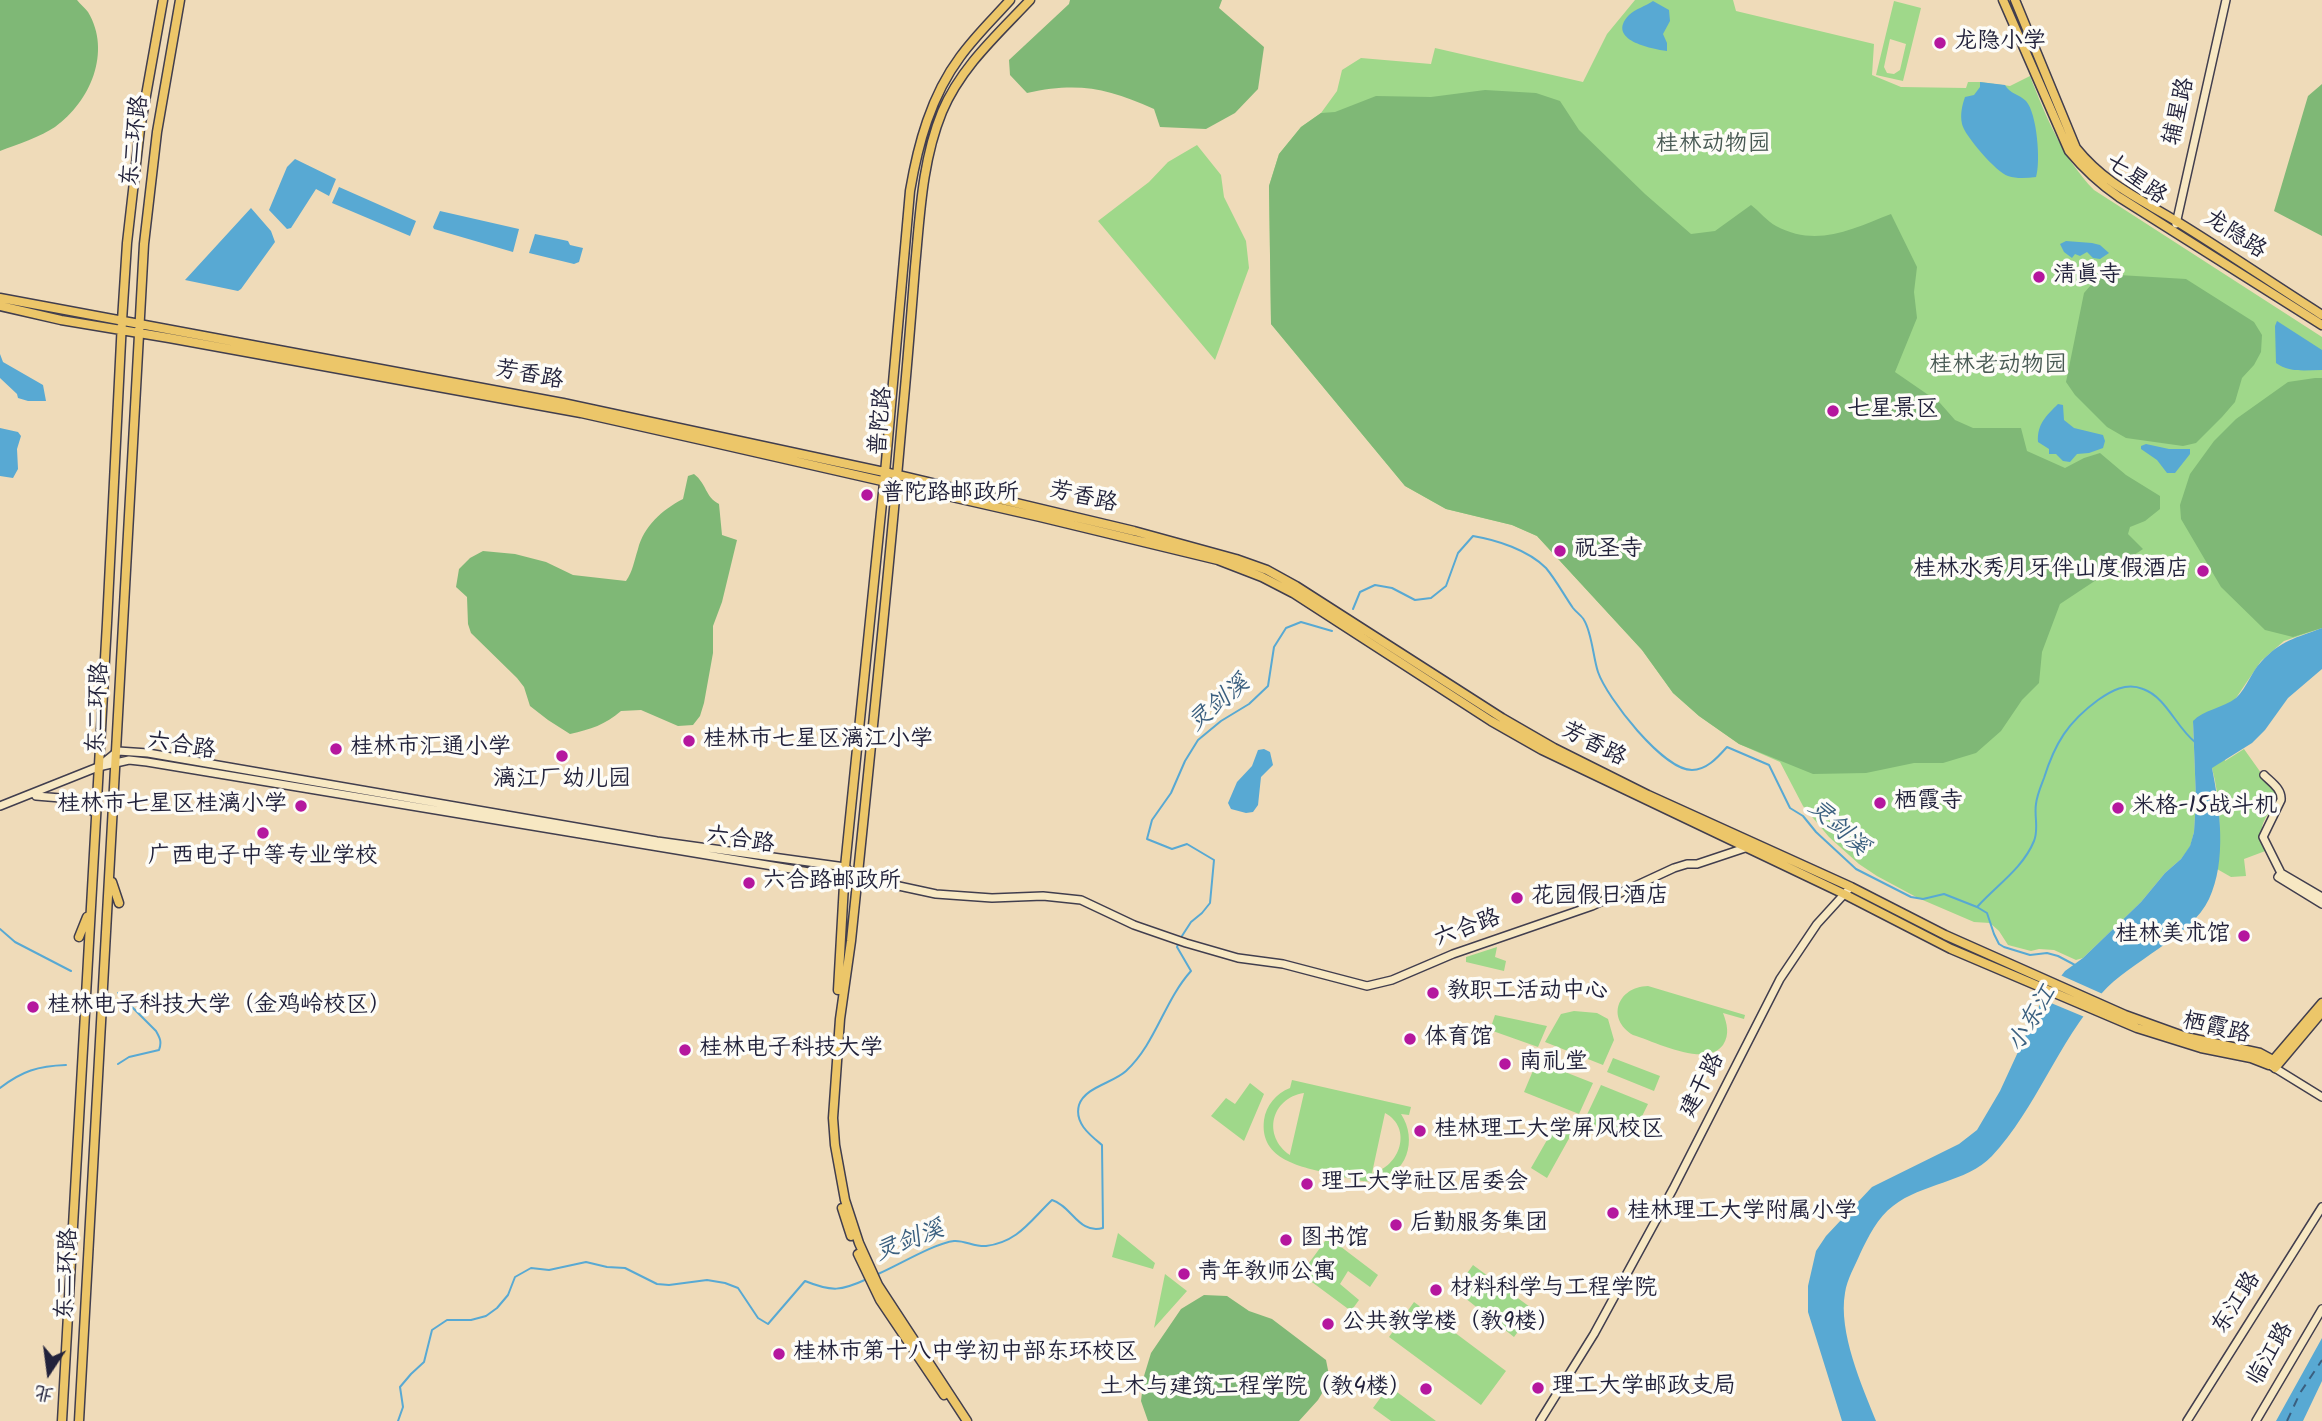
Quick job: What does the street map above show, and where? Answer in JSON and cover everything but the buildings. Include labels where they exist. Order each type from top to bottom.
[{"type":"main road","name":"东二环路","points":[[62,1421],[119,323],[140,129],[163,0]]},
{"type":"main road","name":"东二环路","points":[[79,1421],[144,244],[157,132],[180,0]]},
{"type":"main road","name":"普陀路","points":[[866,1267],[846,1224],[834,1175],[828,1118],[845,867],[885,478],[910,191],[920,141],[943,84],[959,58],[1010,0]]},
{"type":"main road","name":"普陀路","points":[[866,1267],[845,1200],[833,1118],[839,1031],[844,981],[850,954],[926,164],[948,100],[969,66],[1030,0]]},
{"type":"main road","name":"七星路","points":[[2003,0],[2069,151],[2104,187],[2322,325]]},
{"type":"main road","name":"七星路","points":[[2015,0],[2076,148],[2091,166]]},
{"type":"main road","name":"辅星路","points":[[2174,232],[2226,0]]},
{"type":"main road","name":"龙隐路","points":[[2091,166],[2120,189],[2176,221],[2322,315]]},
{"type":"main road","points":[[0,298],[119,323]]},
{"type":"main road","name":"芳香路","points":[[0,306],[111,328],[119,323],[139,323],[563,403],[885,478]]},
{"type":"main road","name":"芳香路","points":[[119,323],[138,333],[581,413],[1134,531],[1236,559],[1267,570],[1296,586],[1502,718],[1554,748],[1851,887]]},
{"type":"main road","name":"芳香路","points":[[897,480],[1218,560],[1262,577],[1293,593],[1491,721],[1542,750],[1844,894]]},
{"type":"main road","name":"六合路","points":[[98,767],[118,751],[148,753],[657,841],[845,867]]},
{"type":"main road","name":"六合路","points":[[98,767],[129,760],[147,762],[845,878],[857,877],[936,894],[992,898],[1043,896],[1081,900],[1135,925],[1185,943],[1238,958],[1293,966],[1367,986],[1380,984],[1461,951],[1592,906],[1674,868],[1697,864],[1754,843]]},
{"type":"main road","points":[[0,806],[98,767]]},
{"type":"main road","points":[[2264,775],[2281,794],[2281,800],[2263,837],[2280,875],[2322,904]]},
{"type":"main road","points":[[25,797],[66,798],[79,802],[95,813]]},
{"type":"main road","points":[[845,867],[857,877]]},
{"type":"main road","points":[[110,875],[119,902]]},
{"type":"main road","points":[[2280,875],[2322,897]]},
{"type":"main road","points":[[1851,887],[1945,935],[2051,981],[2099,1007]]},
{"type":"main road","name":"建干路","points":[[1540,1421],[1582,1355],[1667,1200],[1780,979],[1816,924],[1851,887]]},
{"type":"main road","points":[[1844,894],[1951,949],[2045,989],[2099,1007]]},
{"type":"main road","points":[[79,937],[90,908]]},
{"type":"main road","points":[[2274,1064],[2322,1003]]},
{"type":"main road","name":"栖霞路","points":[[2099,1007],[2186,1037],[2260,1053],[2322,1095]]},
{"type":"main road","points":[[2274,1064],[2322,1012]]},
{"type":"main road","name":"东江路","points":[[2187,1421],[2322,1207]]},
{"type":"main road","points":[[866,1267],[875,1286],[961,1421]]},
{"type":"main road","points":[[875,1286],[967,1421]]},
{"type":"main road","name":"临江路","points":[[2256,1421],[2322,1309]]},
{"type":"green space","points":[[0,0],[77,0],[88,12],[98,43],[94,75],[78,104],[67,117],[43,134],[0,151]]},
{"type":"green space","points":[[1070,0],[1222,0],[1219,8],[1264,47],[1258,89],[1235,113],[1206,129],[1160,127],[1154,109],[1107,92],[1062,88],[1027,93],[1010,75],[1009,60],[1069,4]]},
{"type":"green space","name":"七星景区","points":[[1635,0],[1733,0],[1736,11],[1874,44],[1872,75],[1901,87],[1966,88],[1968,82],[2010,86],[2030,76],[2064,151],[2094,190],[2322,337],[2322,628],[2284,641],[2261,661],[2236,698],[2225,761],[2244,749],[2276,794],[2262,826],[2268,850],[2244,859],[2246,876],[2231,877],[2217,869],[2220,831],[2215,780],[2193,722],[2196,800],[2190,847],[2141,902],[2083,958],[2076,960],[2054,950],[2031,951],[2008,945],[1990,923],[1974,922],[1918,898],[1877,876],[1829,837],[1803,806],[1780,762],[1739,744],[1699,716],[1673,693],[1642,650],[1537,536],[1512,525],[1446,509],[1405,486],[1271,324],[1269,186],[1279,154],[1301,127],[1321,113],[1337,91],[1342,70],[1361,58],[1431,64],[1435,48],[1583,82],[1607,34]]},
{"type":"green space","points":[[1894,1],[1921,8],[1903,81],[1876,75]],"holes":[[[1890,39],[1906,44],[1900,70],[1894,74],[1887,73],[1884,67]]]},
{"type":"green space","points":[[2322,84],[2322,236],[2274,211],[2308,96]]},
{"type":"green space","points":[[1485,90],[1536,93],[1560,101],[1579,130],[1691,234],[1715,231],[1751,205],[1776,226],[1806,236],[1834,234],[1891,214],[1917,267],[1914,292],[1917,318],[1895,372],[1940,403],[1955,420],[1973,428],[2021,428],[2027,451],[2065,468],[2100,453],[2126,475],[2160,496],[2160,509],[2145,521],[2130,527],[2128,534],[2143,549],[2060,604],[2042,652],[2039,683],[2022,700],[2001,731],[1976,753],[1943,763],[1914,763],[1866,773],[1813,774],[1739,744],[1699,716],[1673,693],[1642,650],[1537,536],[1512,525],[1446,509],[1405,486],[1271,324],[1269,186],[1279,154],[1301,127],[1321,113],[1335,112],[1376,96],[1431,97]]},
{"type":"green space","points":[[1197,145],[1221,175],[1224,197],[1246,241],[1249,268],[1215,360],[1098,221],[1149,182],[1168,162]]},
{"type":"green space","points":[[2119,275],[2186,279],[2254,322],[2262,335],[2261,352],[2242,378],[2235,402],[2196,443],[2183,446],[2126,438],[2107,427],[2075,395],[2066,382],[2084,293],[2097,278]]},
{"type":"green space","points":[[2322,378],[2322,628],[2293,637],[2265,630],[2221,587],[2181,519],[2180,505],[2190,474],[2214,441],[2236,419],[2288,382]]},
{"type":"green space","points":[[694,474],[711,498],[719,504],[722,535],[737,540],[722,602],[713,626],[713,653],[700,716],[693,725],[678,726],[641,710],[621,711],[597,726],[570,734],[530,706],[524,687],[517,678],[471,633],[467,597],[456,587],[459,569],[470,558],[483,551],[515,554],[546,562],[573,575],[626,581],[649,526],[668,508],[683,499],[688,476]]},
{"type":"green space","points":[[1497,947],[1495,957],[1506,961],[1504,971],[1466,962],[1466,957]]},
{"type":"green space","points":[[1648,986],[1745,1015],[1744,1019],[1723,1013],[1727,1037],[1723,1045],[1715,1051],[1693,1054],[1667,1047],[1633,1035],[1620,1021],[1619,1005],[1623,998],[1637,988]]},
{"type":"green space","points":[[1574,1011],[1597,1013],[1608,1019],[1614,1040],[1603,1065],[1545,1042],[1561,1014]]},
{"type":"green space","points":[[1495,1015],[1547,1026],[1538,1047],[1490,1030]]},
{"type":"green space","points":[[1613,1058],[1660,1076],[1654,1091],[1607,1072]]},
{"type":"green space","points":[[1537,1061],[1593,1083],[1579,1114],[1524,1092]]},
{"type":"green space","points":[[1292,1080],[1411,1107],[1409,1115],[1401,1114],[1409,1135],[1409,1145],[1402,1164],[1386,1177],[1364,1181],[1285,1160],[1268,1145],[1264,1134],[1264,1120],[1269,1105],[1290,1088]],"holes":[[[1304,1093],[1290,1154],[1290,1155],[1276,1138],[1274,1119],[1284,1102]],[[1385,1113],[1399,1128],[1400,1146],[1390,1163],[1372,1173]]]},
{"type":"green space","points":[[1250,1083],[1264,1094],[1244,1141],[1211,1116],[1226,1098],[1235,1104]]},
{"type":"green space","points":[[1601,1085],[1648,1104],[1631,1139],[1584,1121]]},
{"type":"green space","points":[[1555,1126],[1571,1135],[1547,1178],[1531,1168]]},
{"type":"green space","points":[[1118,1233],[1155,1263],[1153,1269],[1112,1257]]},
{"type":"green space","points":[[1328,1237],[1378,1275],[1370,1287],[1348,1271],[1340,1284],[1359,1300],[1351,1311],[1301,1274]]},
{"type":"green space","points":[[1473,1265],[1534,1310],[1514,1337],[1455,1290]]},
{"type":"green space","points":[[1165,1274],[1187,1291],[1154,1328]]},
{"type":"green space","points":[[1204,1295],[1227,1296],[1249,1311],[1272,1319],[1326,1360],[1330,1380],[1318,1400],[1299,1421],[1148,1421],[1141,1401],[1144,1376],[1151,1353],[1181,1309]]},
{"type":"green space","points":[[1414,1302],[1506,1371],[1481,1405],[1389,1337]]},
{"type":"green space","points":[[1389,1386],[1436,1421],[1391,1421],[1373,1408]]},
{"type":"water","points":[[1653,1],[1669,10],[1670,21],[1663,34],[1667,51],[1633,42],[1623,31],[1623,24],[1629,15]]},
{"type":"water","points":[[1980,82],[2005,85],[2030,107],[2037,138],[2036,177],[2015,178],[2003,173],[1968,136],[1962,124],[1962,107],[1965,97],[1974,95]]},
{"type":"water","points":[[295,159],[336,179],[329,196],[316,189],[291,228],[287,229],[269,210],[287,167]]},
{"type":"water","points":[[339,187],[416,221],[410,236],[332,203]]},
{"type":"water","points":[[251,208],[271,231],[275,242],[241,289],[238,291],[185,280]]},
{"type":"water","points":[[440,211],[519,229],[513,252],[434,229]]},
{"type":"water","points":[[535,234],[568,241],[570,245],[583,248],[579,262],[574,264],[529,253]]},
{"type":"water","points":[[2066,241],[2100,245],[2109,253],[2100,259],[2093,258],[2087,252],[2080,256],[2075,254],[2072,258],[2064,252],[2060,244]]},
{"type":"water","points":[[2277,321],[2322,350],[2322,370],[2292,370],[2276,363]]},
{"type":"water","points":[[0,354],[3,362],[43,385],[46,401],[18,398],[0,378]]},
{"type":"water","points":[[2058,404],[2063,405],[2064,420],[2074,428],[2103,435],[2103,448],[2077,454],[2070,462],[2063,461],[2056,454],[2049,454],[2049,449],[2038,442],[2039,430]]},
{"type":"water","points":[[0,428],[18,432],[21,436],[17,449],[18,469],[13,478],[0,476]]},
{"type":"water","points":[[2146,444],[2169,449],[2190,449],[2190,454],[2175,473],[2167,473],[2157,460],[2141,449],[2141,446]]},
{"type":"water","name":"小东江","points":[[2322,628],[2322,669],[2288,698],[2252,743],[2212,768],[2219,817],[2220,851],[2215,884],[2201,912],[2175,937],[2128,970],[2102,993],[2072,1033],[2022,1118],[1992,1156],[1970,1172],[1905,1198],[1888,1211],[1874,1228],[1849,1278],[1844,1308],[1848,1341],[1876,1421],[1842,1421],[1808,1312],[1808,1286],[1816,1251],[1826,1236],[1872,1187],[1959,1144],[1977,1130],[2000,1091],[2041,1002],[2065,971],[2083,958],[2141,902],[2190,846],[2194,832],[2196,800],[2193,721],[2236,698],[2258,666],[2275,649],[2289,640]]},
{"type":"water","points":[[1258,750],[1270,752],[1273,765],[1261,777],[1258,805],[1253,812],[1231,809],[1228,803],[1237,782],[1252,766]]},
{"type":"water","points":[[2322,1338],[2322,1381],[2303,1421],[2276,1421]]},
{"type":"pier","points":[[2058,974],[2105,995],[2087,1018],[2039,998]]},
{"type":"waterway","name":"灵剑溪","points":[[1353,609],[1360,592],[1375,585],[1392,588],[1415,600],[1431,598],[1446,586],[1458,553],[1473,536],[1521,551],[1546,568],[1583,618],[1603,684],[1638,731],[1666,758],[1680,767],[1692,770],[1703,768],[1727,747],[1769,765],[1790,808],[1803,816],[1816,832],[1856,869],[1911,897],[1923,899],[1944,894],[1977,907],[1987,913],[1994,934],[1999,944],[2004,947],[2030,955],[2047,953],[2075,965]]},
{"type":"waterway","name":"灵剑溪","points":[[1180,939],[1191,922],[1210,903],[1214,860],[1187,844],[1172,849],[1147,839],[1152,820],[1171,793],[1198,740],[1221,721],[1249,704],[1268,686],[1274,647],[1286,628],[1301,622],[1332,631]]},
{"type":"waterway","points":[[1978,906],[2029,851],[2036,832],[2037,797],[2053,754],[2071,725],[2098,700],[2125,687],[2143,689],[2165,705],[2195,742]]},
{"type":"waterway","name":"灵剑溪","points":[[0,929],[15,942],[71,971]]},
{"type":"waterway","name":"灵剑溪","points":[[878,1274],[946,1243],[958,1241],[986,1246],[1007,1240],[1023,1229],[1052,1200],[1082,1224],[1095,1229],[1103,1228],[1102,1145],[1081,1123],[1079,1105],[1093,1089],[1126,1071],[1153,1035],[1174,995],[1191,971],[1177,947],[1178,944]]},
{"type":"waterway","name":"灵剑溪","points":[[118,993],[156,1031],[160,1042],[159,1050],[129,1057],[118,1064]]},
{"type":"waterway","name":"灵剑溪","points":[[0,1088],[31,1070],[66,1065]]},
{"type":"waterway","name":"灵剑溪","points":[[398,1421],[403,1407],[400,1387],[424,1362],[432,1330],[447,1320],[471,1320],[486,1316],[508,1295],[515,1277],[531,1268],[549,1270],[586,1262],[625,1268],[657,1284],[707,1280],[725,1283],[738,1288],[758,1318],[768,1324],[805,1281],[836,1289],[867,1279]]},
{"type":"ferry route","points":[[2287,1421],[2300,1393],[2322,1360]]},
{"type":"place","name":"龙隐小学","points":[[1940,43]]},
{"type":"place","name":"清真寺","points":[[2039,277]]},
{"type":"place","name":"七星景区","points":[[1833,411]]},
{"type":"place","name":"普陀路邮政所","points":[[867,495]]},
{"type":"place","name":"祝圣寺","points":[[1560,551]]},
{"type":"place","name":"桂林水秀月牙伴山度假酒店","points":[[2203,571]]},
{"type":"place","name":"桂林市七星区漓江小学","points":[[689,741]]},
{"type":"place","name":"桂林市汇通小学","points":[[336,749]]},
{"type":"place","name":"漓江厂幼儿园","points":[[562,756]]},
{"type":"place","name":"栖霞寺","points":[[1880,803]]},
{"type":"place","name":"桂林市七星区桂漓小学","points":[[301,806]]},
{"type":"place","name":"米格-15战斗机","points":[[2118,808]]},
{"type":"place","name":"广西电子中等专业学校","points":[[263,833]]},
{"type":"place","name":"六合路邮政所","points":[[749,883]]},
{"type":"place","name":"花园假日酒店","points":[[1517,898]]},
{"type":"place","name":"桂林美术馆","points":[[2244,936]]},
{"type":"place","name":"教职工活动中心","points":[[1433,993]]},
{"type":"place","name":"桂林电子科技大学（金鸡岭校区）","points":[[33,1007]]},
{"type":"place","name":"体育馆","points":[[1410,1039]]},
{"type":"place","name":"桂林电子科技大学","points":[[685,1050]]},
{"type":"place","name":"南礼堂","points":[[1505,1064]]},
{"type":"place","name":"桂林理工大学屏风校区","points":[[1420,1131]]},
{"type":"place","name":"理工大学社区居委会","points":[[1307,1184]]},
{"type":"place","name":"桂林理工大学附属小学","points":[[1613,1213]]},
{"type":"place","name":"后勤服务集团","points":[[1396,1225]]},
{"type":"place","name":"图书馆","points":[[1286,1240]]},
{"type":"place","name":"青年教师公寓","points":[[1184,1274]]},
{"type":"place","name":"材料科学与工程学院","points":[[1436,1290]]},
{"type":"place","name":"公共教学楼（教9楼）","points":[[1328,1324]]},
{"type":"place","name":"桂林市第十八中学初中部东环校区","points":[[779,1354]]},
{"type":"place","name":"理工大学邮政支局","points":[[1538,1388]]},
{"type":"place","name":"土木与建筑工程学院（教4楼）","points":[[1426,1389]]},
{"type":"park label","name":"桂林动物园","points":[[1713,146]]},
{"type":"park label","name":"桂林老动物园","points":[[1998,367]]}]
